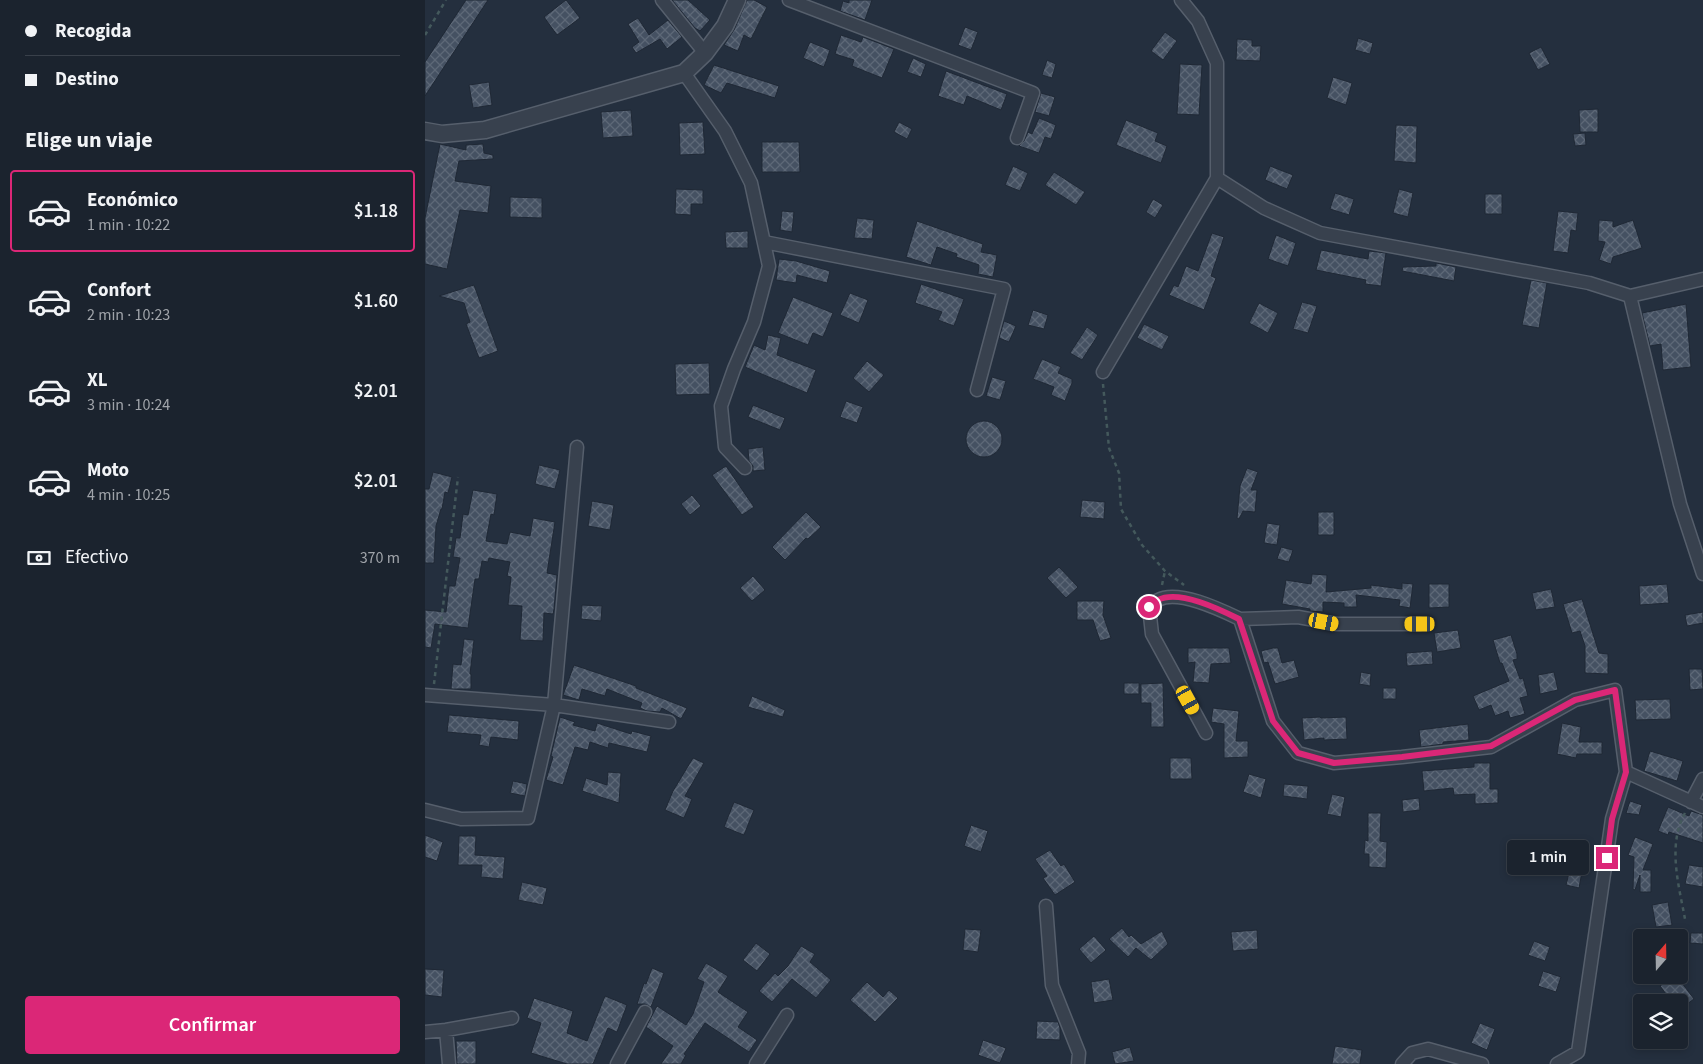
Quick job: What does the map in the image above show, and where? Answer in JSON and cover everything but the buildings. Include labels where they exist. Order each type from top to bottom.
[{"type":"street","points":[[662,0],[705,53]]},
{"type":"street","points":[[425,131],[442,134],[485,130],[684,73],[705,53],[725,26],[737,0]]},
{"type":"street","points":[[789,0],[1033,94],[1017,138]]},
{"type":"street","points":[[1103,372],[1217,178],[1217,63],[1198,21],[1181,0]]},
{"type":"street","points":[[684,73],[725,131],[751,183],[769,266],[755,322],[734,369],[721,406],[725,447],[745,468]]},
{"type":"street","points":[[1217,178],[1264,208],[1320,233],[1589,283],[1630,296],[1703,279]]},
{"type":"street","points":[[763,242],[1004,289],[977,390]]},
{"type":"street","points":[[1630,296],[1680,504],[1703,574]]},
{"type":"street","points":[[425,810],[461,820],[528,818],[554,706],[577,446]]},
{"type":"street","points":[[1206,733],[1153,634],[1149,607],[1159,599],[1177,597],[1210,604],[1239,619],[1298,617],[1337,624],[1420,624]]},
{"type":"street","points":[[1239,619],[1273,721],[1298,753],[1334,763],[1491,746],[1575,700],[1615,690],[1626,772],[1612,819],[1578,1052],[1557,1064]]},
{"type":"street","points":[[429,695],[554,706],[669,722]]},
{"type":"street","points":[[1626,772],[1697,805],[1703,779]]},
{"type":"street","points":[[1046,906],[1053,986],[1079,1053],[1078,1064]]},
{"type":"street","points":[[617,1064],[645,1012]]},
{"type":"street","points":[[756,1064],[787,1015]]},
{"type":"street","points":[[425,1032],[512,1018]]},
{"type":"street","points":[[446,1030],[449,1064]]},
{"type":"street","points":[[1402,1064],[1412,1053],[1428,1049],[1482,1064]]},
{"type":"path","points":[[425,35],[446,0]]},
{"type":"path","points":[[1103,372],[1109,448],[1119,473],[1121,510],[1142,545],[1165,571],[1188,588]]},
{"type":"path","points":[[429,695],[458,477]]},
{"type":"path","points":[[1685,919],[1675,856],[1680,822],[1697,805]]},
{"type":"route","points":[[1149,607],[1159,599],[1177,597],[1210,604],[1239,619],[1273,721],[1298,753],[1334,763],[1491,746],[1575,700],[1615,690],[1626,772],[1612,819],[1607,858]]}]
